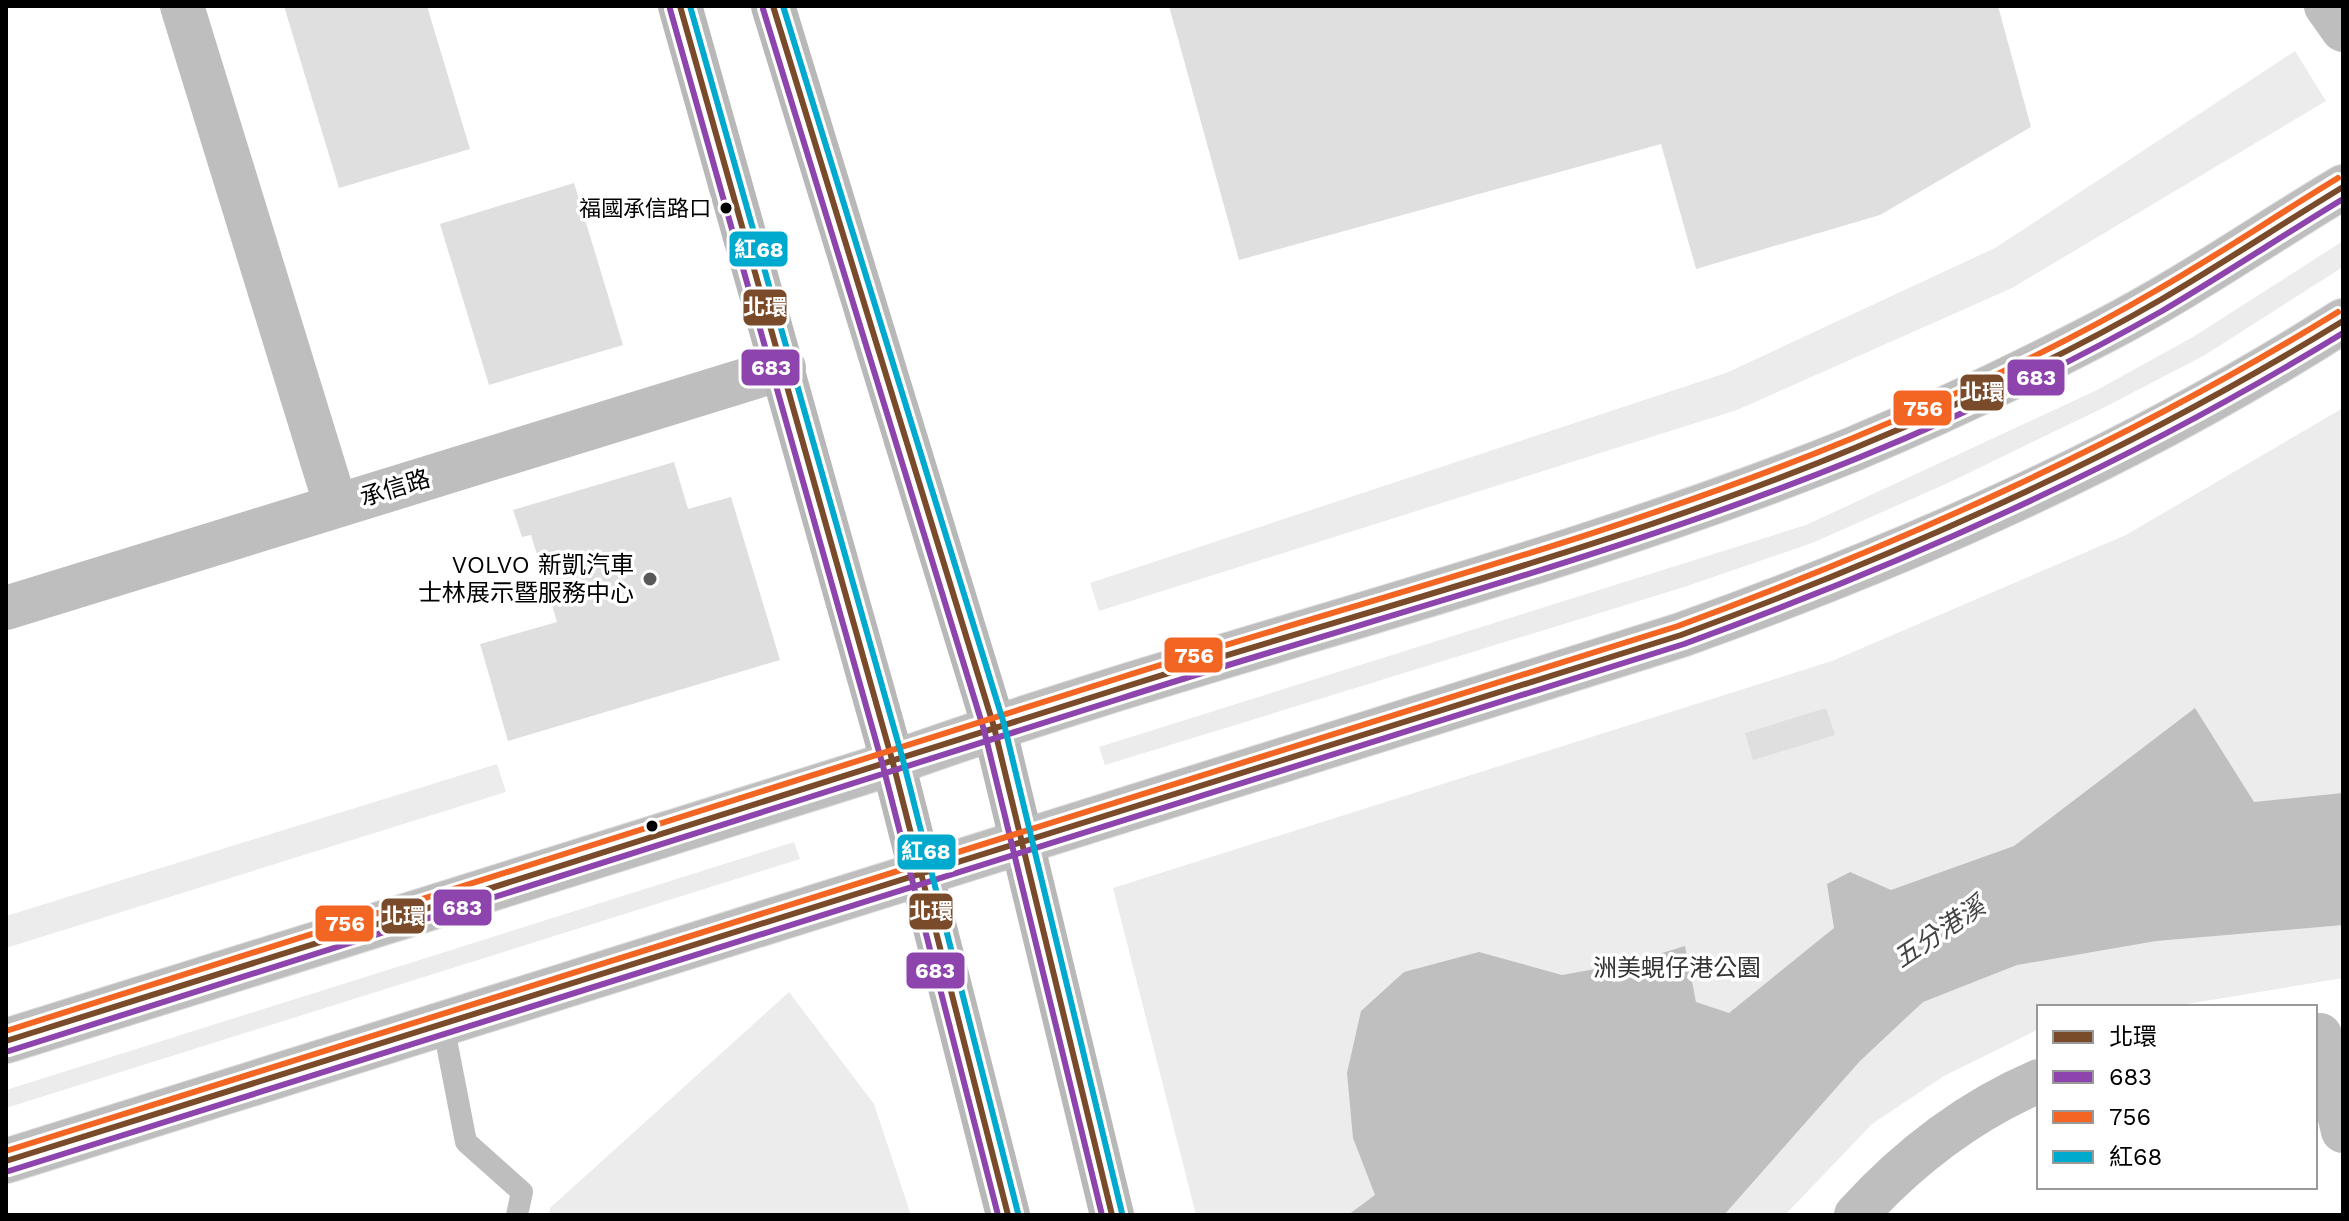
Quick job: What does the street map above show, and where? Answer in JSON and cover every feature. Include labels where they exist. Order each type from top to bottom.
[{"type":"main road","points":[[182,6],[336,506]]},
{"type":"main road","points":[[2326,6],[2343,30]]},
{"type":"main road","points":[[6,1041],[893,763],[994,727],[1585,547],[1853,448],[2103,332],[2343,187]]},
{"type":"main road","points":[[6,1161],[1681,635],[1819,586],[1926,542],[2098,462],[2262,373],[2343,321]]},
{"type":"main road","name":"承信路","points":[[6,608],[784,368]]},
{"type":"main road","points":[[2326,1034],[2343,1131]]},
{"type":"main road","points":[[1856,1215],[1890,1178],[1949,1131],[2037,1082]]},
{"type":"street","points":[[680,6],[893,763],[1008,1215]]},
{"type":"street","points":[[773,6],[994,727],[1112,1215]]},
{"type":"lane","points":[[443,1024],[466,1142],[522,1192],[517,1215]]},
{"type":"green space","points":[[2295,51],[2326,101],[2012,288],[1737,410],[1099,611],[1090,583],[1726,373],[1995,248]]},
{"type":"green space","points":[[2343,241],[2343,267],[2205,355],[1948,483],[1812,543],[1684,587],[1105,765],[1099,747],[1806,525],[2095,391],[2193,337]]},
{"type":"green space","name":"洲美蜆仔港公園","points":[[2343,408],[2343,978],[2181,1005],[2037,1005],[2037,1030],[1944,1076],[1872,1124],[1785,1215],[1196,1215],[1113,888],[1832,661],[2126,535]]},
{"type":"green space","points":[[497,764],[506,792],[6,948],[6,916]]},
{"type":"green space","points":[[794,842],[800,859],[6,1108],[6,1090]]},
{"type":"green space","points":[[789,992],[874,1104],[911,1215],[549,1215],[550,1208]]},
{"type":"water","name":"五分港溪","points":[[2195,708],[2254,802],[2343,793],[2343,925],[2156,941],[2017,965],[1923,1002],[1860,1061],[1724,1215],[1348,1215],[1375,1195],[1353,1138],[1347,1073],[1361,1011],[1404,972],[1479,952],[1562,975],[1629,963],[1685,946],[1696,1002],[1729,1013],[1834,928],[1827,884],[1850,872],[1891,890],[2014,846]]},
{"type":"building","points":[[284,6],[427,6],[470,149],[339,188]]},
{"type":"building","points":[[1169,6],[1998,6],[2031,127],[1880,215],[1696,269],[1661,144],[1239,260]]},
{"type":"building","points":[[574,183],[623,345],[489,385],[440,224]]},
{"type":"building","name":"VOLVO 新凱汽車 士林展示暨服務中心","points":[[674,462],[688,509],[731,497],[780,660],[508,741],[480,644],[557,622],[531,535],[522,537],[513,510]]},
{"type":"building","points":[[1826,708],[1835,735],[1753,760],[1745,733]]},
{"type":"transit line","name":"北環","points":[[680,6],[893,763],[1008,1215]]},
{"type":"transit line","name":"紅68","points":[[690,6],[903,760],[1018,1213]]},
{"type":"transit line","name":"北環","points":[[773,6],[994,727],[1112,1215]]},
{"type":"transit line","name":"紅68","points":[[783,6],[1004,724],[1122,1213]]},
{"type":"transit line","name":"683","points":[[670,9],[883,766],[998,1215]]},
{"type":"transit line","name":"683","points":[[763,9],[984,730],[1102,1215]]},
{"type":"transit line","name":"756","points":[[6,1031],[1116,679],[1580,537],[1763,474],[1892,422],[2046,351],[2180,277],[2338,178]]},
{"type":"transit line","name":"北環","points":[[6,1041],[1118,689],[1583,547],[1767,483],[1935,414],[2050,360],[2162,299],[2343,187]]},
{"type":"transit line","name":"683","points":[[9,1051],[1119,699],[1491,586],[1767,493],[1897,442],[2050,371],[2162,311],[2343,199]]},
{"type":"transit line","name":"756","points":[[6,1151],[1678,626],[1849,559],[2016,486],[2179,404],[2338,312]]},
{"type":"transit line","name":"北環","points":[[6,1161],[1681,635],[1852,568],[2020,494],[2183,413],[2343,321]]},
{"type":"transit line","name":"683","points":[[9,1171],[1684,644],[1855,578],[2021,505],[2184,424],[2343,333]]},
{"type":"place","name":"福國承信路口","points":[[726,208]]},
{"type":"place","name":"VOLVO 新凱汽車 士林展示暨服務中心","points":[[650,579]]}]
